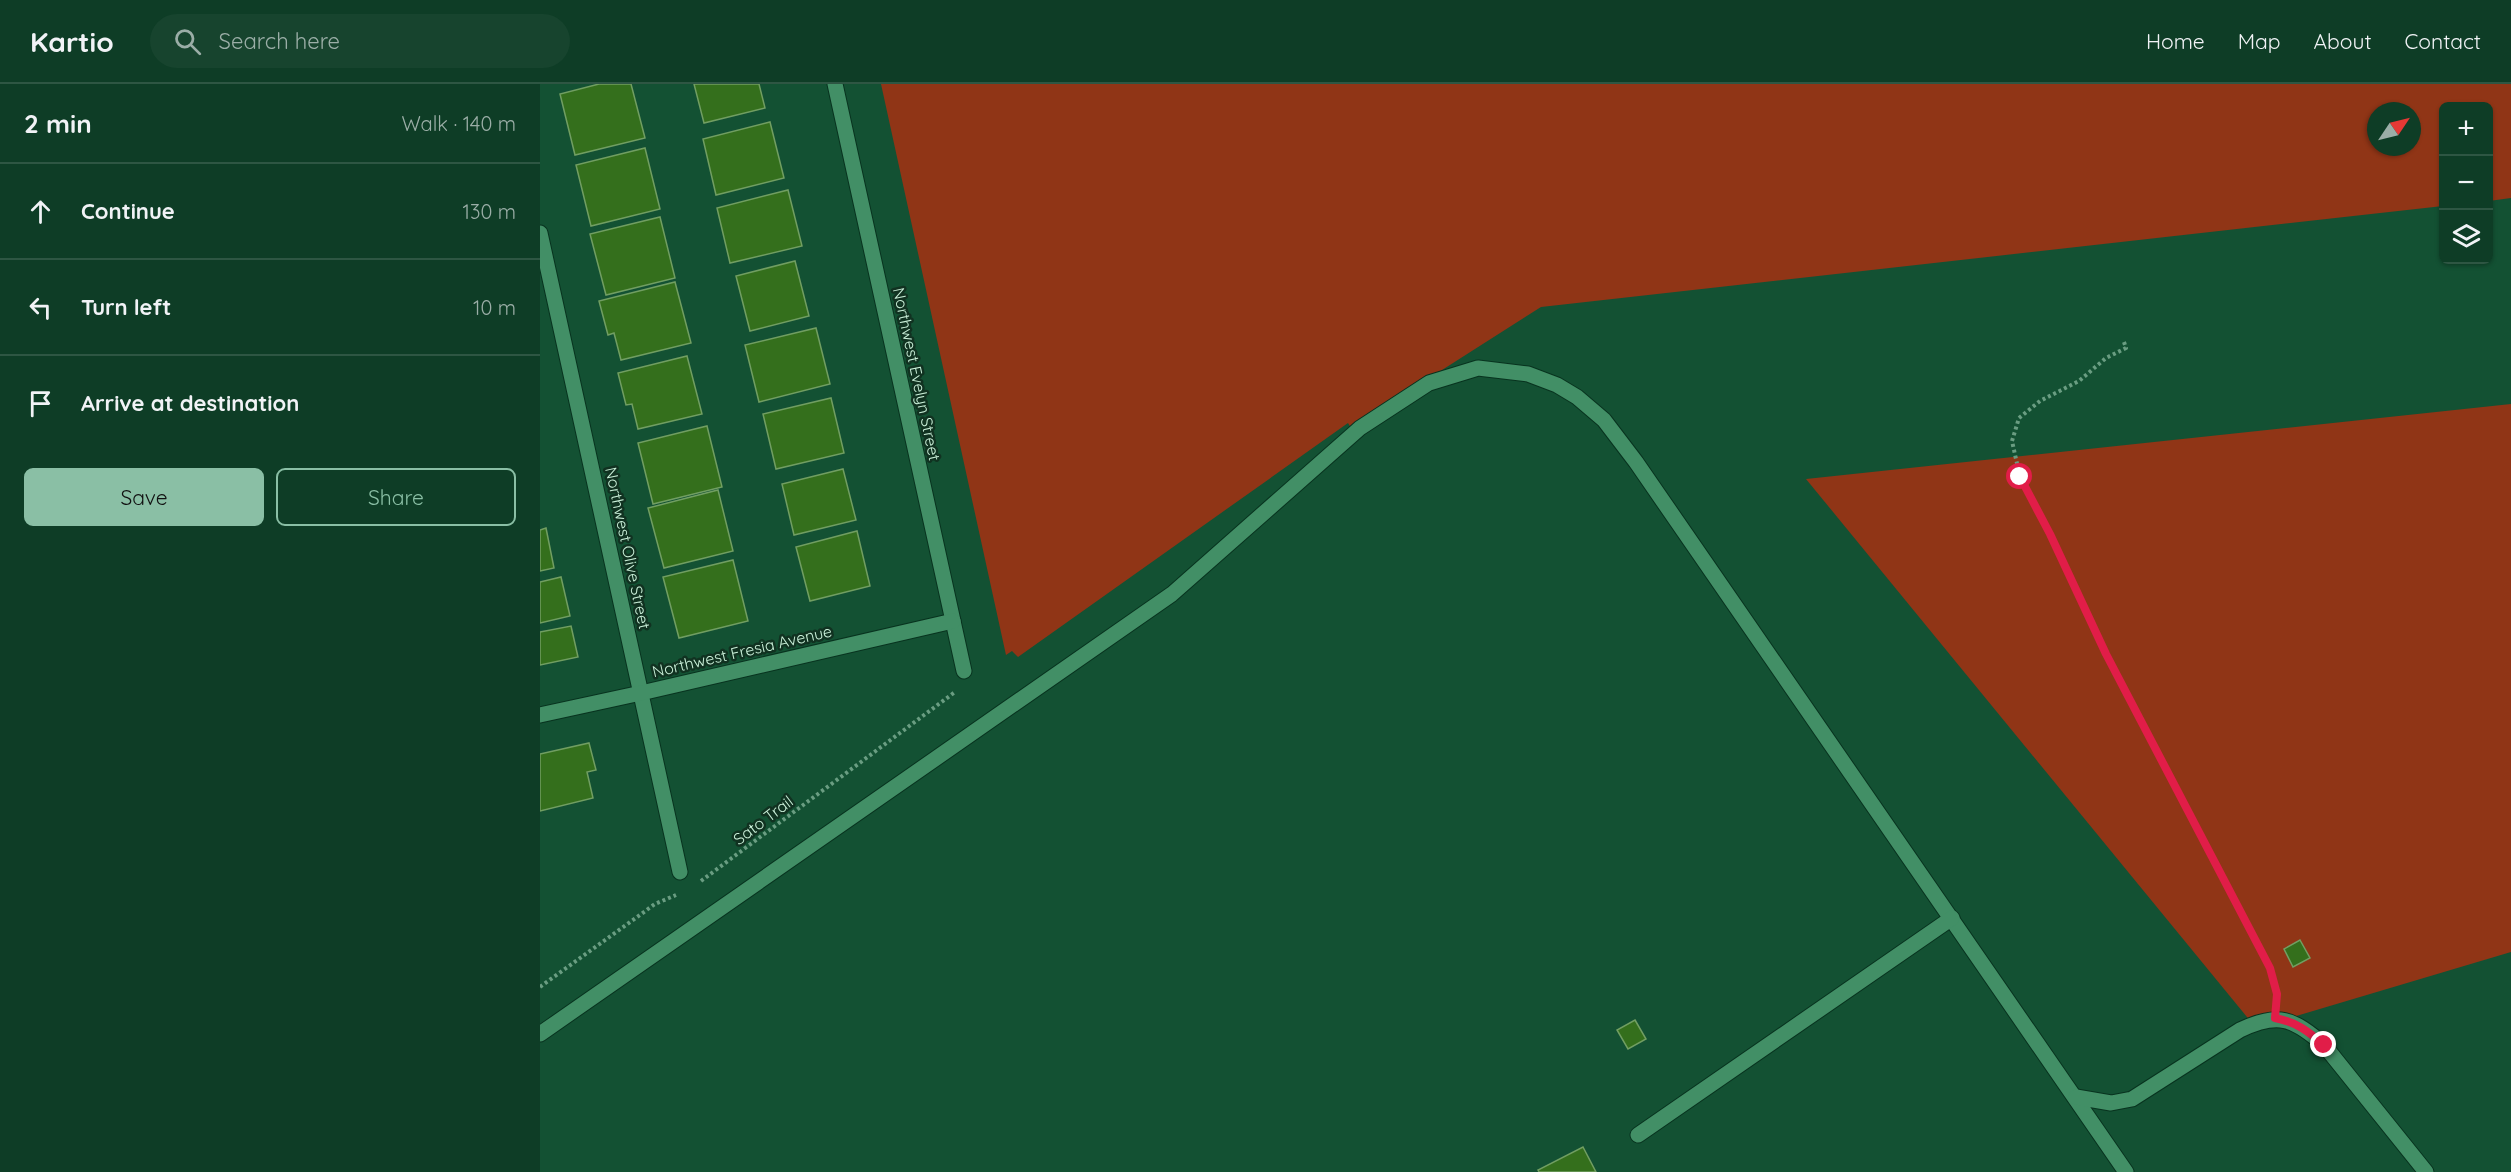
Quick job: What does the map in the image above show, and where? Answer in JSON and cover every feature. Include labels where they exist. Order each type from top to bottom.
[{"type":"street","name":"Northwest Evelyn Street","points":[[834,84],[964,671]]},
{"type":"street","name":"Northwest Olive Street","points":[[540,233],[680,872]]},
{"type":"street","points":[[540,1034],[1172,594],[1360,428],[1429,383],[1478,368],[1527,374],[1557,385],[1577,397],[1604,420],[1636,462],[2127,1172]]},
{"type":"street","name":"Northwest Fresia Avenue","points":[[540,715],[952,621]]},
{"type":"street","points":[[1638,1135],[1952,918]]},
{"type":"street","points":[[2076,1097],[2111,1103],[2132,1099],[2240,1030],[2259,1021],[2275,1018],[2290,1021],[2306,1029],[2324,1045],[2426,1172]]},
{"type":"path","points":[[2124,342],[2126,348],[2106,358],[2079,381],[2040,401],[2019,418],[2012,441],[2020,477],[2050,534],[2106,654],[2270,968],[2277,994],[2275,1018]]},
{"type":"path","name":"Sato Trail","points":[[699,882],[957,691]]},
{"type":"path","points":[[540,987],[655,904],[681,893]]},
{"type":"shaded area","points":[[881,84],[2511,84],[2511,198],[2493,200],[2493,102],[2439,102],[2439,206],[1541,307],[1351,428],[1348,423],[1018,657],[1012,651],[1006,655]]},
{"type":"shaded area","points":[[2511,404],[2511,952],[2256,1028],[1806,479]]},
{"type":"building","points":[[599,84],[631,84],[645,138],[575,155],[560,94]]},
{"type":"building","points":[[694,84],[759,84],[765,108],[704,123]]},
{"type":"building","points":[[770,122],[784,178],[716,195],[703,139]]},
{"type":"building","points":[[645,148],[660,209],[591,226],[576,165]]},
{"type":"building","points":[[788,190],[802,246],[730,263],[717,208]]},
{"type":"building","points":[[660,217],[675,278],[606,295],[590,234]]},
{"type":"building","points":[[795,261],[809,316],[750,331],[736,276]]},
{"type":"building","points":[[675,282],[691,343],[621,360],[614,333],[608,335],[599,301]]},
{"type":"building","points":[[816,328],[830,384],[759,402],[745,345]]},
{"type":"building","points":[[687,356],[702,414],[638,429],[632,404],[626,405],[618,373]]},
{"type":"building","points":[[831,398],[844,453],[776,469],[763,414]]},
{"type":"building","points":[[707,426],[722,487],[653,504],[638,443]]},
{"type":"building","points":[[843,469],[856,520],[794,535],[782,484]]},
{"type":"building","points":[[718,490],[733,551],[664,568],[648,508]]},
{"type":"building","points":[[546,528],[554,568],[540,571],[540,530]]},
{"type":"building","points":[[857,531],[870,586],[810,601],[796,547]]},
{"type":"building","points":[[733,560],[748,621],[679,638],[663,577]]},
{"type":"building","points":[[561,577],[570,616],[540,623],[540,582]]},
{"type":"building","points":[[571,626],[578,657],[540,665],[540,632]]},
{"type":"building","points":[[589,743],[596,770],[587,772],[593,798],[540,811],[540,754]]},
{"type":"building","points":[[2300,940],[2310,958],[2293,967],[2284,949]]},
{"type":"building","points":[[1635,1020],[1646,1039],[1628,1049],[1617,1030]]},
{"type":"building","points":[[1583,1147],[1596,1172],[1539,1172],[1538,1170]]},
{"type":"route","points":[[2020,477],[2050,534],[2106,654],[2270,968],[2277,994],[2275,1018],[2290,1021],[2306,1029],[2324,1045]]}]
